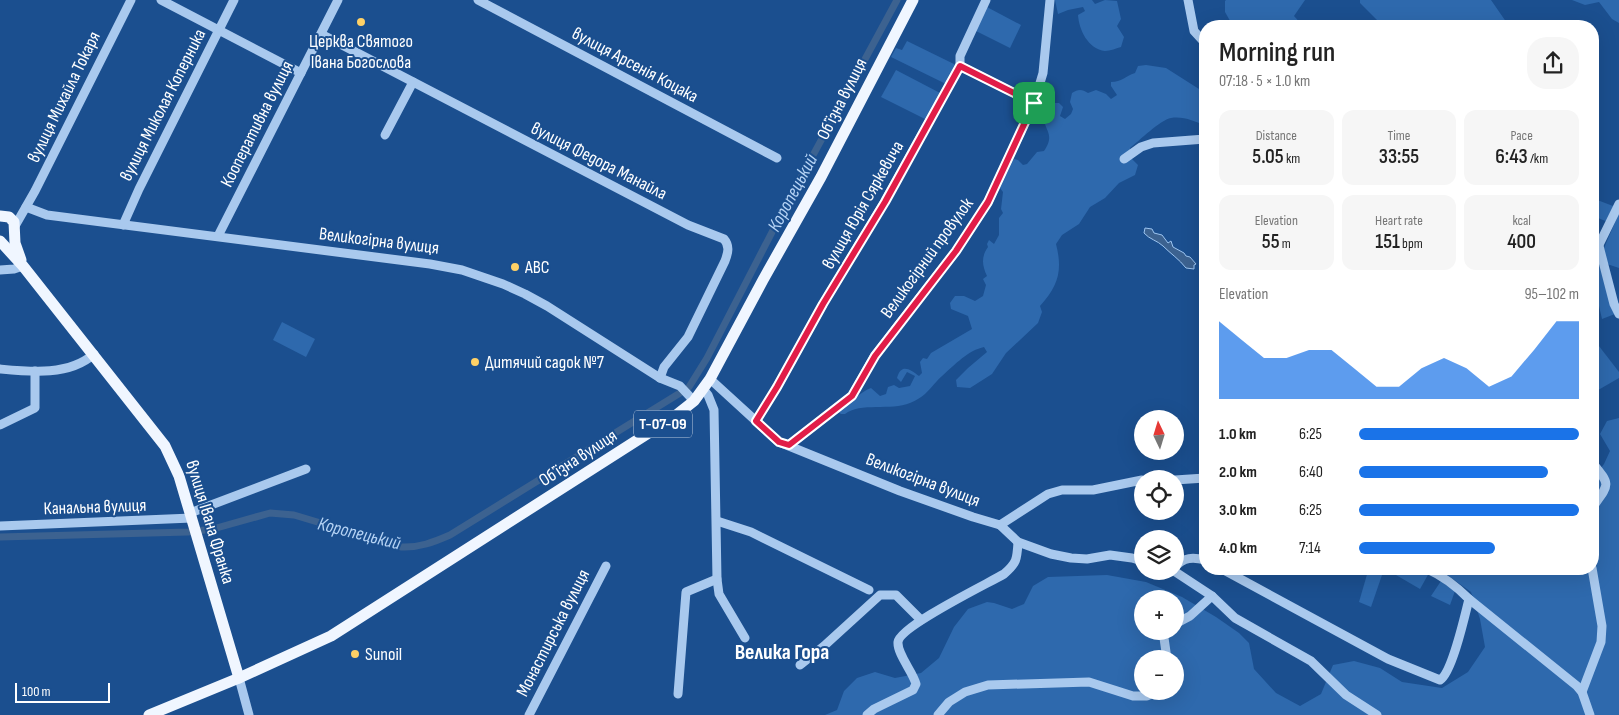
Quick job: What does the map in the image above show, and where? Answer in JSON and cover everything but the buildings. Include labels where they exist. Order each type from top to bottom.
[{"type":"main road","name":"Обʼїзна вулиця","points":[[238,678],[319,642],[343,629],[676,416],[694,401],[704,390],[821,177],[912,0]]},
{"type":"main road","points":[[0,239],[9,237],[14,229],[9,217],[1,216]]},
{"type":"main road","name":"вулиця Івана Франка","points":[[14,229],[16,248],[23,266]]},
{"type":"main road","name":"вулиця Івана Франка","points":[[0,239],[94,354],[165,446],[176,468],[192,518],[238,678]]},
{"type":"main road","name":"Т-07-09","points":[[149,715],[238,678]]},
{"type":"street","name":"вулиця Михайла Токаря","points":[[14,229],[35,192],[131,0]]},
{"type":"street","points":[[161,0],[301,74]]},
{"type":"street","name":"вулиця Миколая Коперника","points":[[123,225],[139,189],[234,0]]},
{"type":"street","name":"Кооперативна вулиця","points":[[218,236],[338,0]]},
{"type":"street","name":"вулиця Арсенія Коцака","points":[[478,0],[777,158]]},
{"type":"street","name":"вулиця Юрія Сяркевича","points":[[756,421],[823,304],[885,202],[960,66],[960,56],[986,0]]},
{"type":"street","name":"Великогірний провулок","points":[[789,445],[852,396],[875,356],[956,251],[988,202],[1034,103],[1043,73],[1050,0]]},
{"type":"street","points":[[1188,0],[1194,31],[1199,36]]},
{"type":"street","name":"вулиця Федора Манайла","points":[[321,34],[688,225],[724,239],[728,243],[725,261],[688,336],[664,368],[660,378]]},
{"type":"street","points":[[960,66],[1034,103]]},
{"type":"street","points":[[385,135],[413,82]]},
{"type":"street","points":[[1124,159],[1141,147],[1153,143],[1199,139]]},
{"type":"street","points":[[1619,204],[1599,246],[1614,304],[1619,314]]},
{"type":"street","points":[[1,216],[26,207]]},
{"type":"street","name":"Великогірна вулиця","points":[[26,207],[47,214],[123,225],[430,264],[462,270],[503,284],[547,306],[660,378],[680,386],[694,401]]},
{"type":"street","points":[[0,270],[23,266]]},
{"type":"street","points":[[0,369],[35,371],[65,369],[78,365],[94,354]]},
{"type":"street","points":[[0,425],[35,408],[35,371]]},
{"type":"street","name":"Великогірна вулиця","points":[[710,379],[779,442],[900,491],[973,518],[1000,525]]},
{"type":"street","points":[[704,390],[714,410],[717,579],[719,594],[745,638]]},
{"type":"street","name":"Канальна вулиця","points":[[0,526],[192,518],[306,469]]},
{"type":"street","points":[[1599,471],[1606,480],[1607,487],[1599,498]]},
{"type":"street","points":[[1184,479],[1199,478]]},
{"type":"street","points":[[1134,482],[1093,490],[1062,490],[1048,494],[1000,525],[1018,542],[1051,554],[1087,559],[1110,555],[1134,559]]},
{"type":"street","points":[[717,521],[751,532],[869,590]]},
{"type":"street","points":[[867,715],[874,709],[913,690],[916,684],[900,651],[898,642],[902,634],[921,620],[1004,574],[1013,567],[1017,560],[1018,542]]},
{"type":"street","points":[[1184,559],[1199,559]]},
{"type":"street","name":"Монастирська вулиця","points":[[529,715],[606,566]]},
{"type":"street","points":[[1233,575],[1388,659],[1440,680],[1449,667],[1469,599]]},
{"type":"street","points":[[1438,575],[1455,586],[1566,677],[1582,692],[1590,715]]},
{"type":"street","points":[[1582,692],[1601,642],[1602,626],[1593,575]]},
{"type":"street","points":[[1184,578],[1212,596],[1234,618],[1311,661],[1346,695],[1376,715]]},
{"type":"street","points":[[678,694],[686,592],[717,579]]},
{"type":"street","points":[[800,665],[824,646],[880,595],[896,595],[921,620]]},
{"type":"street","points":[[1184,619],[1212,596]]},
{"type":"street","name":"вулиця Івана Франка","points":[[238,678],[250,715]]},
{"type":"street","points":[[938,715],[949,702],[965,692],[988,685],[1089,682],[1134,696]]},
{"type":"shaded area","points":[[1055,0],[1092,0],[1095,4],[1105,0],[1117,1],[1121,19],[1117,26],[1124,37],[1121,47],[1105,51],[1094,47],[1089,43],[1080,27],[1078,15],[1085,11],[1083,7],[1058,14]]},
{"type":"shaded area","points":[[1305,0],[1294,16],[1298,20],[1230,20],[1225,12],[1225,1]]},
{"type":"shaded area","points":[[1360,0],[1491,0],[1505,20],[1377,20],[1360,3]]},
{"type":"shaded area","points":[[1572,0],[1619,0],[1619,23],[1612,19],[1599,2],[1585,5]]},
{"type":"shaded area","points":[[985,6],[1021,25],[1010,48],[974,30]]},
{"type":"shaded area","points":[[907,41],[956,65],[946,84],[891,57],[896,48],[902,50]]},
{"type":"shaded area","points":[[1146,65],[1166,68],[1199,89],[1199,124],[1184,118],[1171,118],[1156,127],[1130,148],[1132,159],[1138,165],[1135,175],[1119,183],[1105,198],[1090,207],[1079,224],[1062,235],[1056,244],[1059,270],[1055,285],[1040,306],[1042,312],[1038,323],[1006,353],[992,374],[970,388],[957,387],[956,380],[987,352],[984,347],[974,350],[965,356],[925,394],[910,403],[859,408],[845,414],[837,411],[871,388],[880,396],[886,394],[888,387],[894,385],[899,388],[910,386],[915,376],[907,372],[901,382],[897,378],[901,370],[909,370],[919,376],[922,373],[920,362],[923,358],[927,359],[931,353],[972,329],[968,316],[951,309],[950,303],[955,296],[964,296],[975,301],[983,296],[986,285],[983,279],[987,276],[983,265],[983,258],[989,240],[994,244],[999,235],[999,218],[1003,213],[1001,209],[1003,192],[1000,188],[1006,170],[1014,159],[1023,165],[1027,164],[1037,152],[1044,151],[1048,145],[1049,135],[1044,119],[1052,103],[1059,103],[1063,107],[1060,116],[1065,119],[1071,114],[1073,109],[1070,102],[1072,93],[1078,90],[1088,93],[1096,90],[1106,94],[1111,99],[1117,95],[1111,86],[1111,82],[1118,81],[1135,73],[1138,66]]},
{"type":"shaded area","points":[[896,70],[942,94],[927,120],[881,97]]},
{"type":"shaded area","points":[[1599,201],[1613,206],[1608,222],[1599,218]]},
{"type":"shaded area","points":[[1619,213],[1619,268],[1607,264],[1604,248]]},
{"type":"shaded area","points":[[1145,228],[1152,229],[1154,233],[1162,235],[1168,243],[1171,241],[1173,247],[1190,257],[1196,264],[1194,269],[1186,268],[1161,244],[1146,235],[1144,233]]},
{"type":"shaded area","points":[[1599,260],[1615,314],[1602,319],[1599,306]]},
{"type":"shaded area","points":[[282,322],[315,339],[306,357],[273,340]]},
{"type":"shaded area","points":[[1599,346],[1619,372],[1619,378],[1599,390]]},
{"type":"shaded area","points":[[1619,418],[1619,715],[825,715],[837,710],[844,691],[857,678],[875,672],[895,678],[921,673],[939,658],[954,627],[968,609],[987,602],[1012,609],[1024,604],[1033,586],[1048,577],[1107,575],[1146,582],[1165,590],[1134,590],[1134,640],[1184,640],[1184,598],[1239,633],[1249,643],[1254,669],[1276,693],[1300,706],[1321,694],[1333,665],[1354,661],[1380,668],[1402,682],[1442,688],[1468,672],[1485,647],[1480,619],[1471,592],[1447,575],[1599,575],[1599,471],[1610,451],[1600,434],[1607,421]]},
{"type":"shaded area","points":[[1367,575],[1382,575],[1371,607],[1359,602]]},
{"type":"shaded area","points":[[1396,575],[1428,575],[1420,589]]},
{"type":"shaded area","points":[[1441,581],[1455,591],[1450,605],[1431,596]]},
{"type":"waterway","name":"Коропецький","points":[[689,387],[707,358],[785,207],[897,0]]},
{"type":"waterway","name":"Коропецький","points":[[0,537],[188,532],[213,529],[270,513],[294,515],[401,547],[420,545],[450,535],[680,393]]},
{"type":"place","name":"Церква Святого Івана Богослова","points":[[361,22]]},
{"type":"place","name":"АВС","points":[[515,267]]},
{"type":"place","name":"Дитячий садок №7","points":[[475,362]]},
{"type":"place","name":"Sunoil","points":[[355,654]]},
{"type":"district","name":"Велика Гора","points":[[782,652]]},
{"type":"route","points":[[960,66],[1034,103],[988,202],[956,251],[888,337],[852,396],[789,445],[779,442],[756,421],[823,304],[885,202],[960,66]]}]
